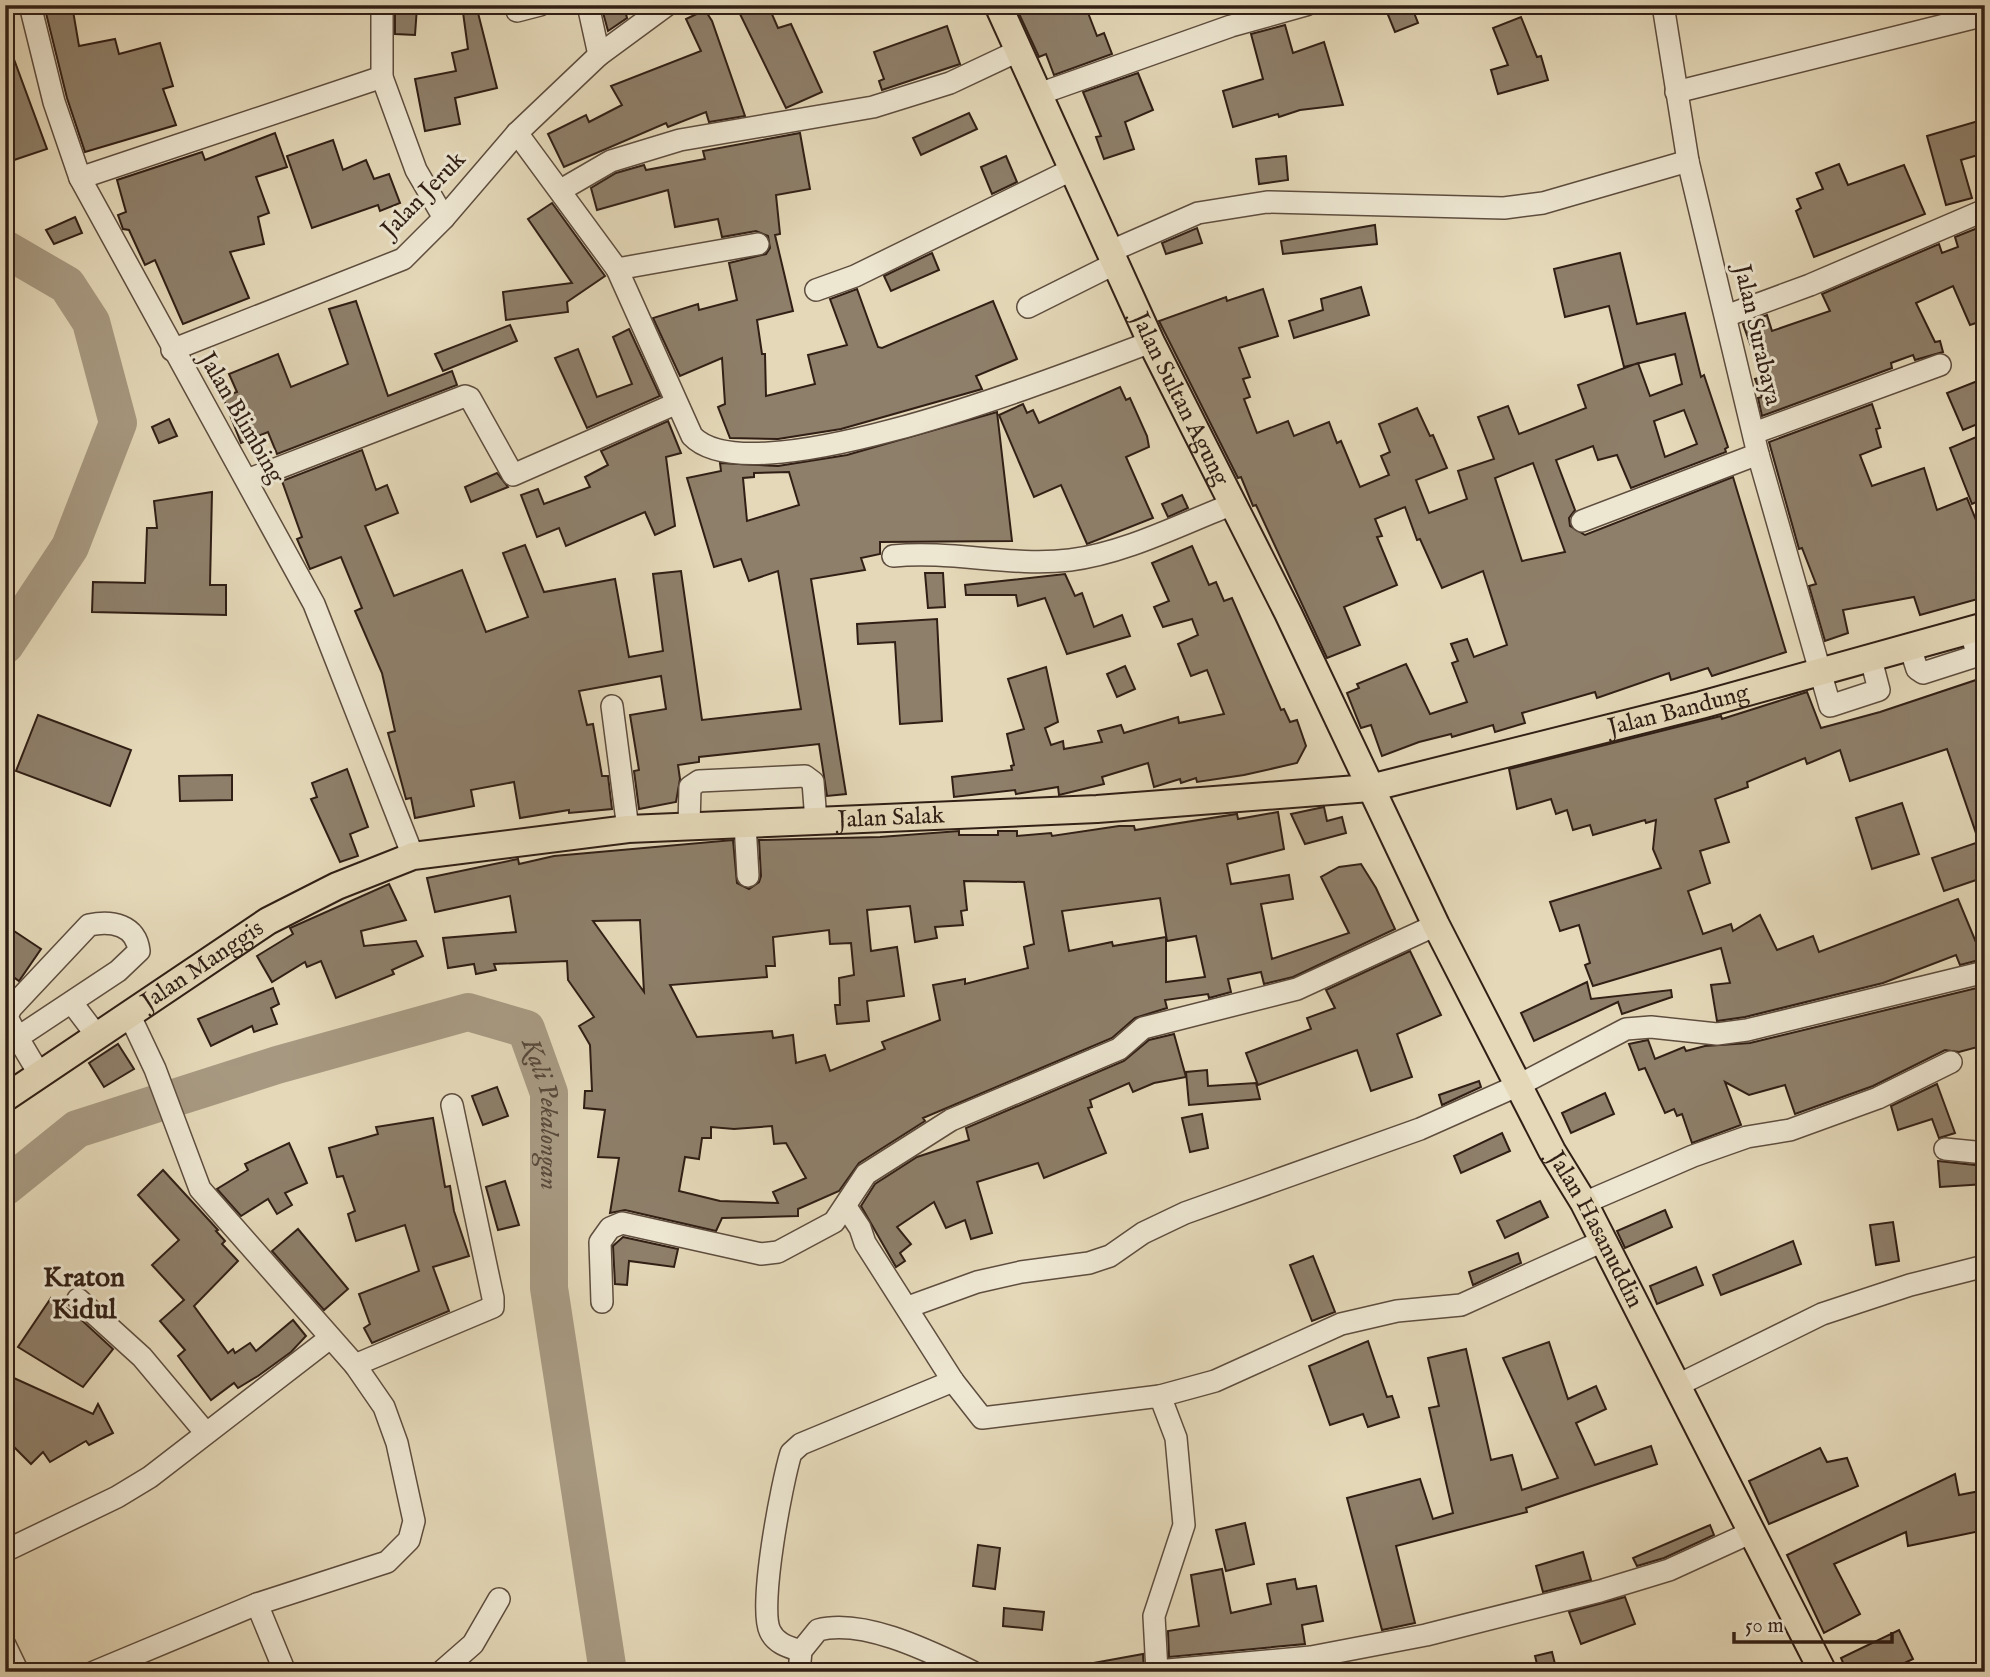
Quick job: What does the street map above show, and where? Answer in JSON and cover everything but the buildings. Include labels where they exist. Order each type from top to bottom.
[{"type":"main road","name":"Jalan Sultan Agung","points":[[998,5],[1151,342],[1288,613],[1370,788]]},
{"type":"main road","name":"Jalan Bandung","points":[[1370,788],[1820,673],[1978,628]]},
{"type":"main road","name":"Jalan Salak","points":[[413,856],[628,829],[1097,809],[1370,788]]},
{"type":"main road","name":"Jalan Hasanuddin","points":[[1370,788],[1436,925],[1584,1203],[1678,1385],[1749,1532],[1823,1672]]},
{"type":"main road","name":"Jalan Manggis","points":[[5,1098],[268,921],[337,886],[413,856]]},
{"type":"street","name":"Jalan Blimbing","points":[[30,5],[54,102],[80,178],[172,350],[314,604],[413,856]]},
{"type":"street","points":[[382,5],[382,77],[416,170],[444,218]]},
{"type":"street","points":[[517,11],[540,5]]},
{"type":"street","points":[[588,5],[599,55]]},
{"type":"street","name":"Jalan Jeruk","points":[[172,350],[403,259],[444,218],[517,133],[599,55],[667,5]]},
{"type":"street","points":[[1039,94],[1231,26],[1306,5]]},
{"type":"street","name":"Jalan Surabaya","points":[[1663,5],[1688,161],[1758,454],[1828,702],[1833,707],[1879,690],[1871,659]]},
{"type":"street","points":[[1676,92],[1985,15]]},
{"type":"street","points":[[561,190],[611,161],[680,140],[873,107],[950,83],[1018,51]]},
{"type":"street","points":[[80,178],[382,77]]},
{"type":"street","points":[[517,133],[617,269],[675,404],[692,436],[699,444],[712,449],[761,454],[823,448],[977,406],[1151,342]]},
{"type":"street","points":[[1028,307],[1113,257],[1198,213],[1267,202],[1504,208],[1542,203],[1688,161]]},
{"type":"street","points":[[816,290],[855,276],[1071,170]]},
{"type":"street","points":[[1726,316],[1810,285],[1985,210]]},
{"type":"street","points":[[617,269],[758,244]]},
{"type":"street","points":[[1754,433],[1940,365]]},
{"type":"street","points":[[247,480],[465,396],[470,398],[513,475],[675,404]]},
{"type":"street","points":[[1582,521],[1758,454]]},
{"type":"street","points":[[893,556],[927,553],[1042,561],[1071,559],[1102,553],[1233,503]]},
{"type":"street","points":[[612,706],[628,829]]},
{"type":"street","points":[[689,826],[690,787],[699,781],[805,776],[813,782],[816,821]]},
{"type":"street","points":[[745,824],[748,876]]},
{"type":"street","points":[[17,1038],[118,971],[139,951],[137,938],[128,928],[103,922],[89,925],[10,1008],[8,1017],[17,1038],[40,1073]]},
{"type":"street","points":[[602,1302],[600,1242],[615,1225],[622,1223],[770,1254],[778,1252],[834,1222],[866,1174],[906,1146],[951,1120],[1119,1049],[1143,1028],[1297,989],[1436,925]]},
{"type":"street","points":[[908,1307],[977,1282],[1021,1272],[1089,1263],[1110,1256],[1143,1233],[1185,1213],[1420,1129],[1519,1085],[1626,1029],[1651,1027],[1717,1034],[1747,1030],[1985,972]]},
{"type":"street","points":[[72,1003],[97,1036]]},
{"type":"street","points":[[94,1672],[257,1604],[387,1562],[409,1539],[414,1521],[397,1443],[384,1407],[355,1365],[207,1199],[177,1133],[155,1069],[129,1014]]},
{"type":"street","points":[[1584,1203],[1693,1156],[1747,1137],[1790,1130],[1878,1098],[1951,1062]]},
{"type":"street","points":[[355,1365],[493,1307],[494,1298],[452,1105]]},
{"type":"street","points":[[1945,1149],[1985,1153]]},
{"type":"street","points":[[846,1207],[860,1228],[865,1243],[953,1381],[982,1418],[1160,1396],[1216,1381],[1341,1324],[1408,1309],[1461,1305],[1603,1241]]},
{"type":"street","points":[[1678,1385],[1822,1314],[1910,1285],[1985,1266]]},
{"type":"street","points":[[78,1298],[142,1357],[205,1432]]},
{"type":"street","points":[[5,1551],[117,1497],[150,1476],[330,1338]]},
{"type":"street","points":[[953,1381],[800,1444],[791,1453],[771,1563],[766,1614],[769,1631],[777,1642],[800,1662],[818,1630],[849,1626],[939,1655],[973,1672]]},
{"type":"street","points":[[1160,1396],[1176,1438],[1184,1525],[1154,1616],[1157,1671],[1311,1657],[1426,1635],[1600,1591],[1669,1570],[1749,1532]]},
{"type":"street","points":[[441,1672],[473,1644],[499,1599]]},
{"type":"street","points":[[257,1604],[285,1672]]},
{"type":"street","points":[[5,1645],[18,1672]]},
{"type":"waterway","name":"Kali Pekalongan","points":[[5,249],[67,285],[91,322],[118,423],[70,547],[5,645]]},
{"type":"waterway","name":"Kali Pekalongan","points":[[5,1187],[77,1129],[277,1065],[468,1012],[526,1029],[549,1093],[549,1288],[608,1672]]},
{"type":"district","name":"Kraton Kidul","points":[[84,1294]]}]
